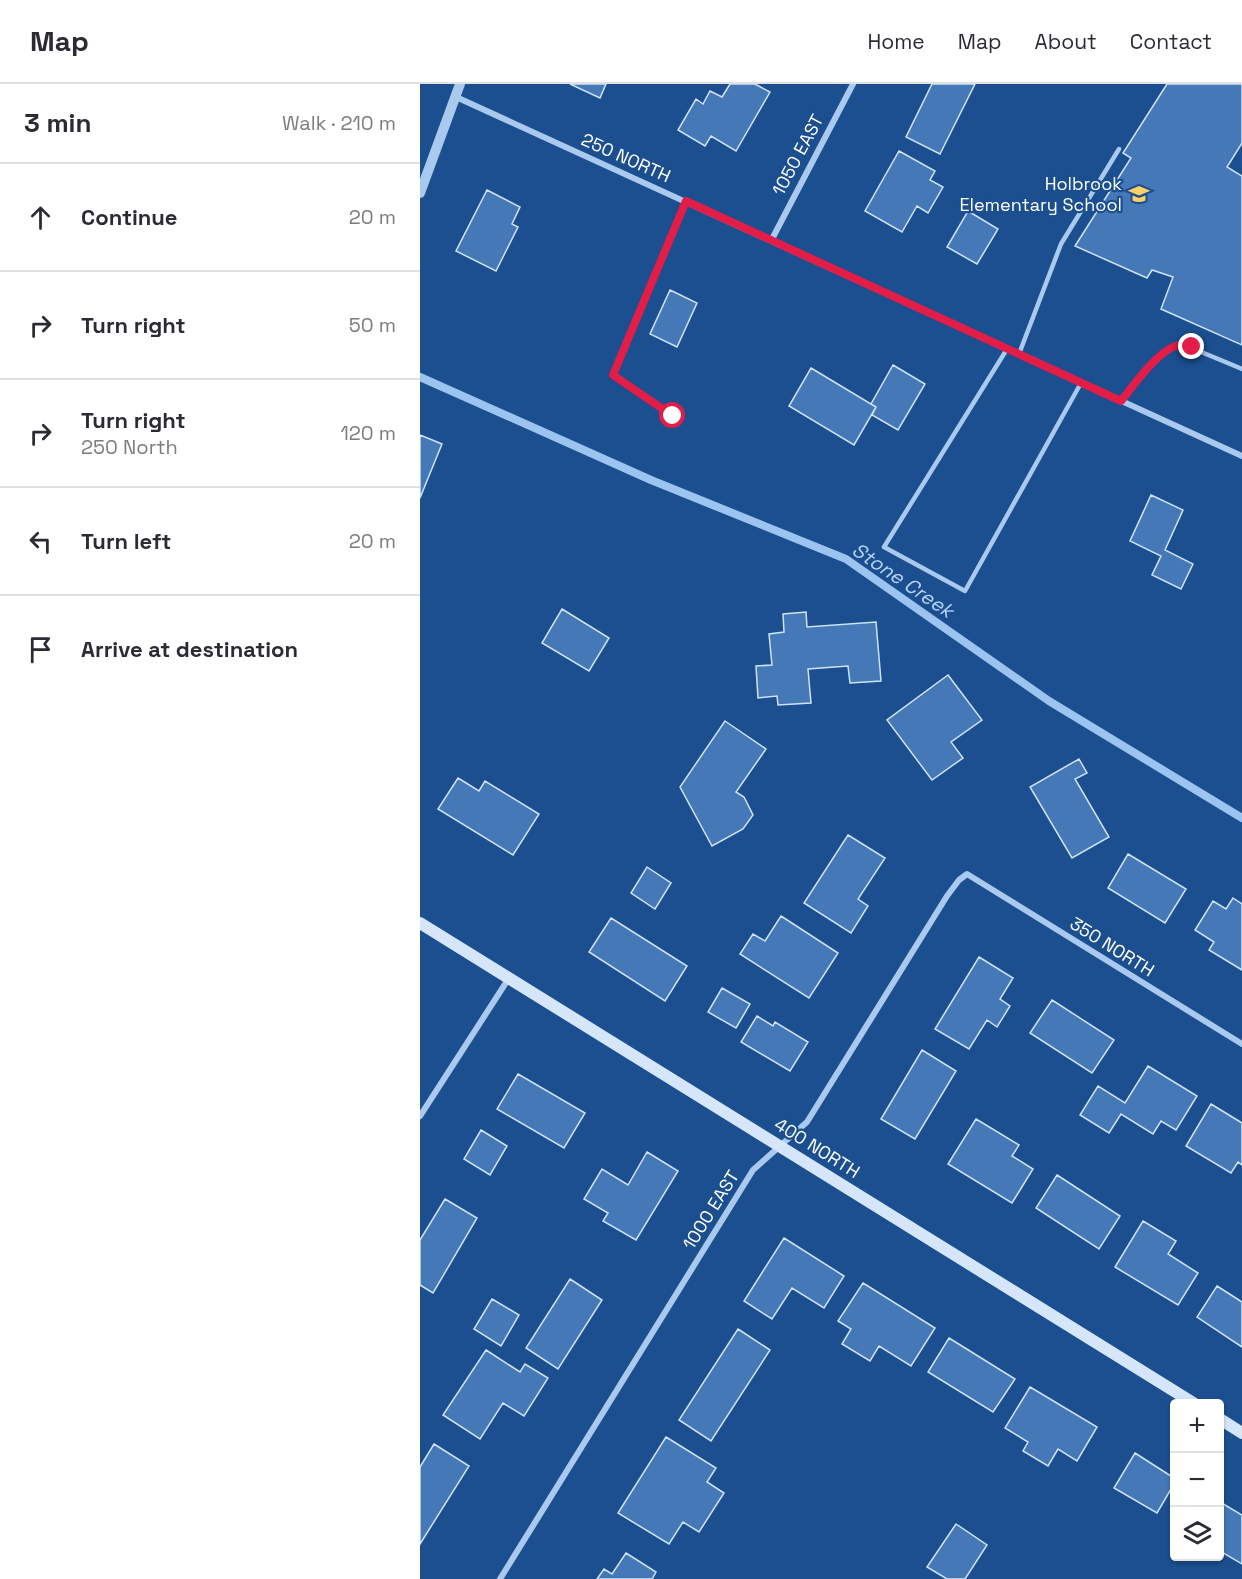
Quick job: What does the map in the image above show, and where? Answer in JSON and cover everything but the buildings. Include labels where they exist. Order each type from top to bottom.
[{"type":"main road","name":"400 NORTH","points":[[420,923],[1187,1399]]},
{"type":"main road","points":[[1224,1422],[1242,1433]]},
{"type":"street","points":[[420,193],[460,84]]},
{"type":"street","name":"1050 EAST","points":[[771,241],[853,84]]},
{"type":"street","name":"250 NORTH","points":[[456,97],[1242,456]]},
{"type":"street","name":"350 NORTH","points":[[967,874],[1242,1044]]},
{"type":"street","name":"1000 EAST","points":[[500,1579],[753,1170],[807,1122],[946,896],[967,874]]},
{"type":"street","points":[[420,1116],[508,978]]},
{"type":"lane","points":[[1019,354],[1061,244],[1119,149]]},
{"type":"lane","points":[[673,416],[613,375],[686,201]]},
{"type":"lane","points":[[1121,401],[1150,366],[1172,347],[1182,344],[1242,369]]},
{"type":"lane","points":[[1007,349],[884,547],[965,591],[1081,382]]},
{"type":"waterway","name":"Stone Creek","points":[[420,377],[651,480],[846,559],[1049,701],[1242,818]]},
{"type":"place","name":"Holbrook Elementary School","points":[[1139,194]]},
{"type":"route","points":[[673,416],[613,375],[686,201],[1121,401],[1150,366],[1172,347],[1182,344],[1192,347]]}]
